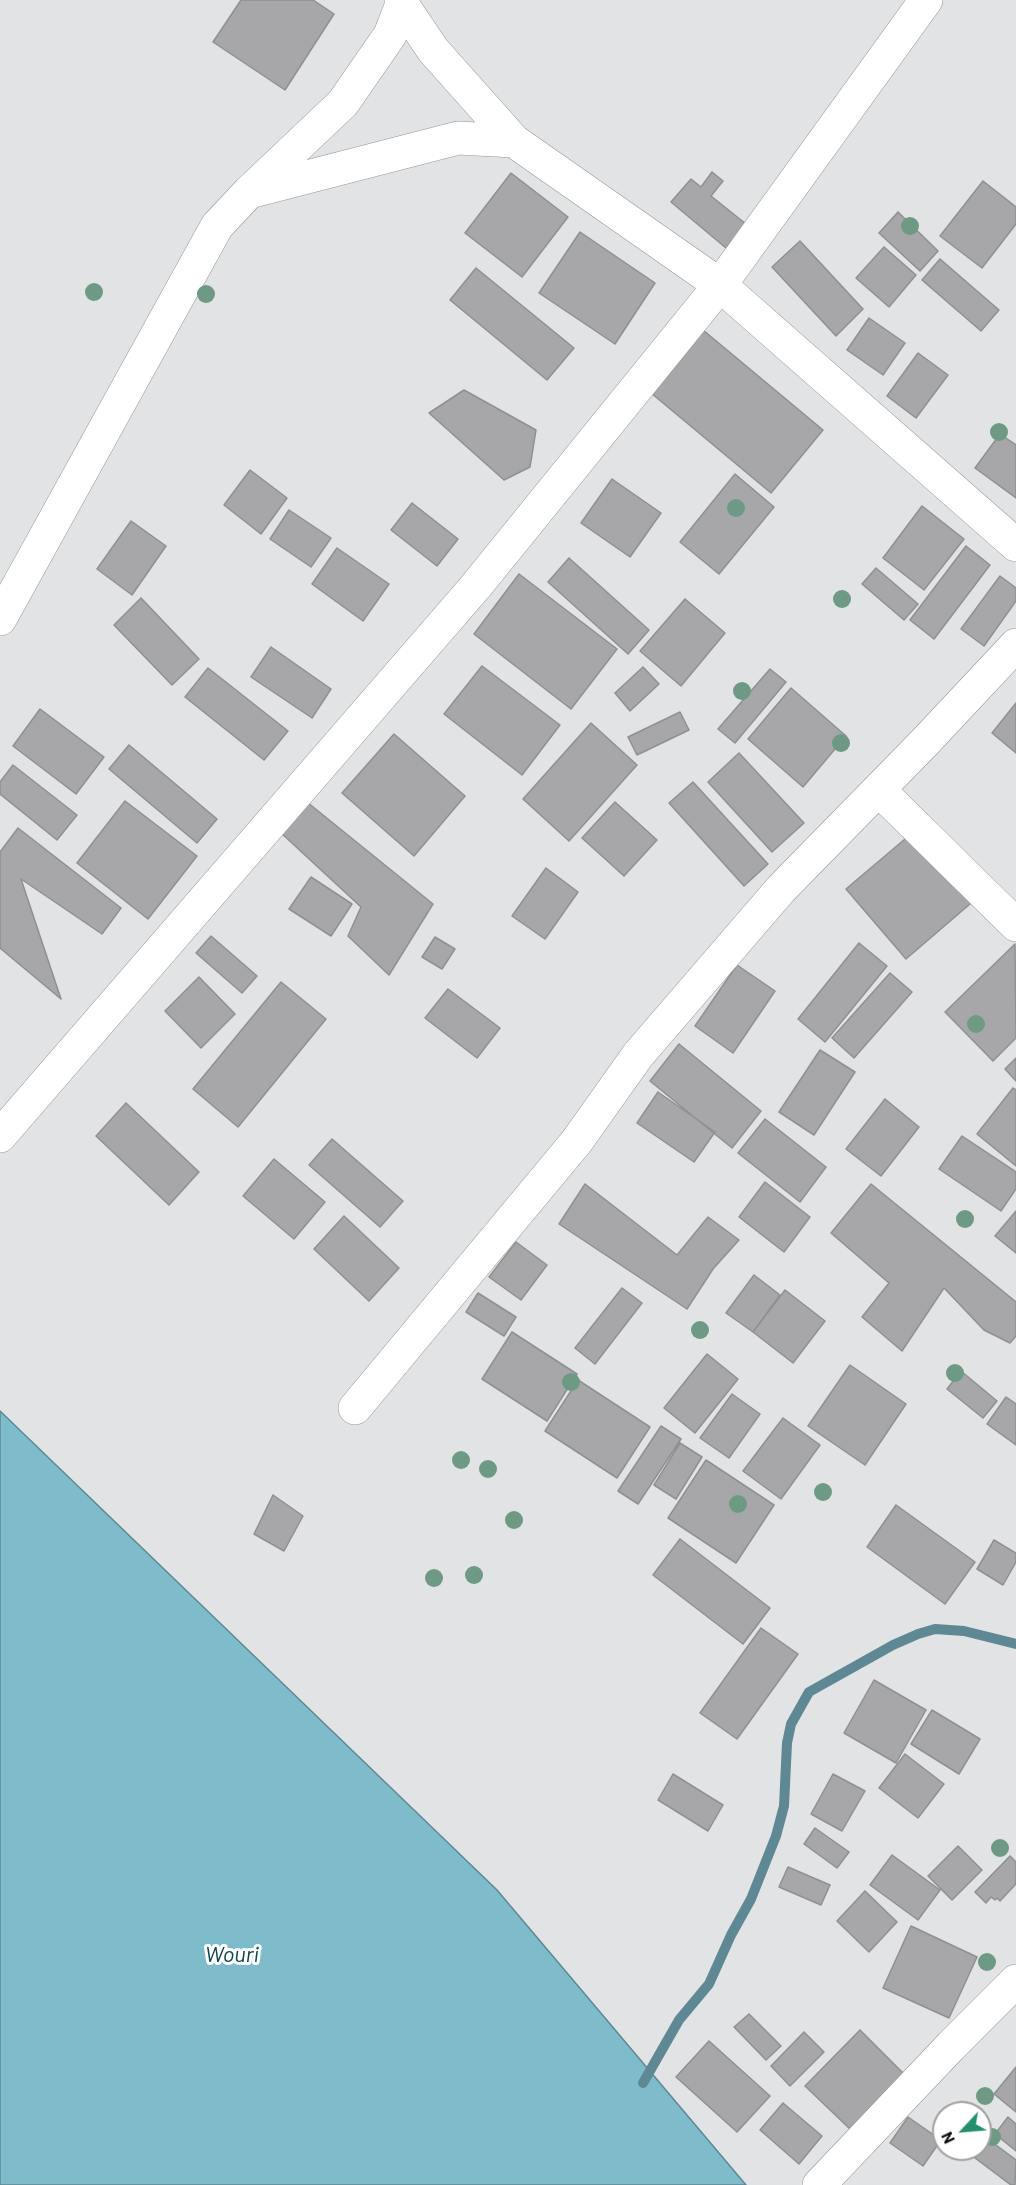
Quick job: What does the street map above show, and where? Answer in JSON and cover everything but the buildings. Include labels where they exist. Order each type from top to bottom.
[{"type":"street","points":[[0,1136],[476,586],[720,285],[926,0]]},
{"type":"street","points":[[401,2],[433,50],[514,141],[720,285],[1016,545]]},
{"type":"street","points":[[0,618],[217,226],[249,192],[343,103],[390,35],[401,2]]},
{"type":"street","points":[[249,192],[458,138],[514,141]]},
{"type":"street","points":[[356,1408],[577,1141],[638,1055],[781,889],[1016,645]]},
{"type":"street","points":[[879,789],[1016,925]]},
{"type":"street","points":[[819,2185],[1016,1981]]},
{"type":"water","name":"Wouri","points":[[0,1411],[497,1890],[746,2185],[0,2185]]},
{"type":"waterway","points":[[643,2083],[679,2020],[709,1984],[731,1935],[751,1899],[776,1836],[784,1806],[787,1743],[791,1724],[809,1692],[893,1645],[935,1629],[964,1631],[1016,1644]]}]
